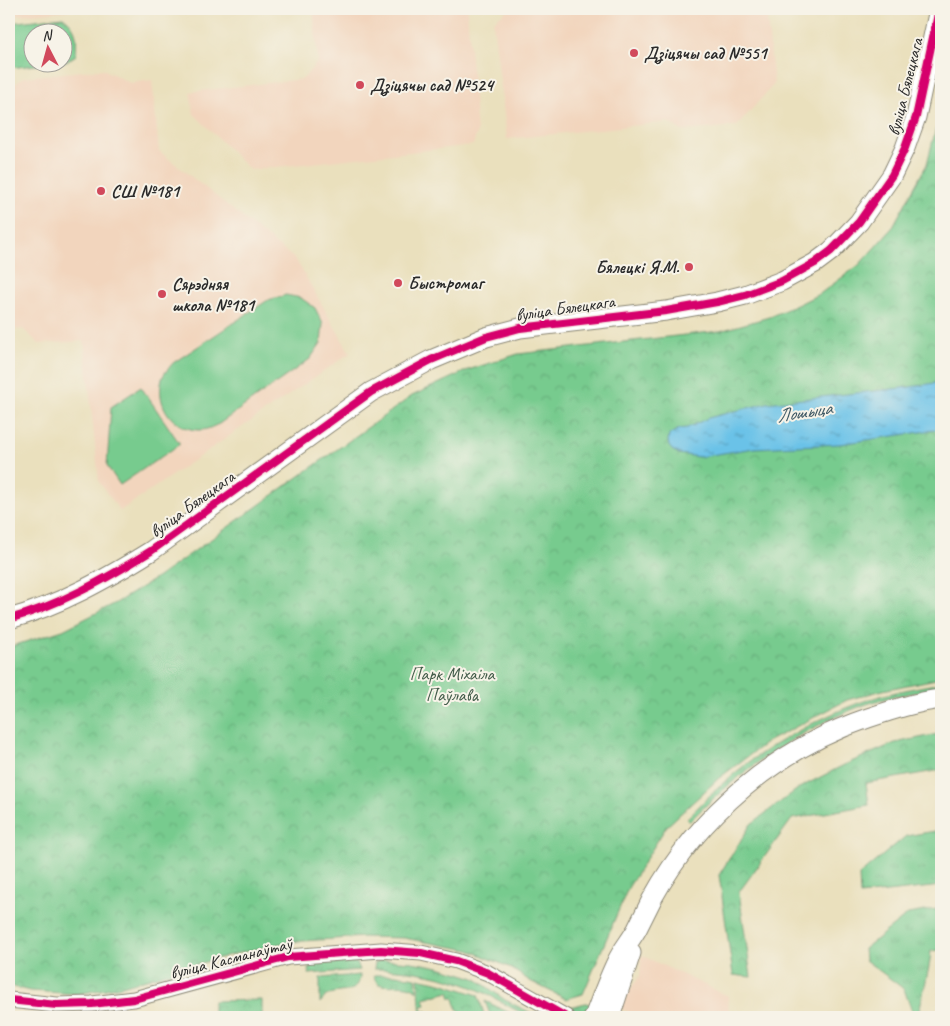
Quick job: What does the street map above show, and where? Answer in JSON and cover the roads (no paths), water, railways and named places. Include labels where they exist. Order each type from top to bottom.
[{"type":"street","name":"вуліца Бялецкага","points":[[9,620],[68,597],[151,552],[371,392],[431,360],[486,337],[520,328],[666,311],[718,302],[745,295],[782,281],[815,263],[831,251],[860,222],[892,175],[905,148],[916,118],[939,9]]},
{"type":"street","points":[[594,1017],[617,960],[653,898],[695,836],[734,794],[800,748],[848,725],[898,708],[941,699]]},
{"type":"street","points":[[610,1017],[628,966],[636,930]]},
{"type":"street","name":"вуліца Касманаўтаў","points":[[9,1000],[57,1005],[92,1004],[134,998],[288,956],[381,950],[421,953],[456,961],[488,973],[566,1017]]},
{"type":"water","name":"Лошыца","points":[[941,382],[941,429],[840,444],[754,448],[699,457],[679,454],[669,446],[669,435],[679,429],[687,428],[708,418],[767,403]]},
{"type":"place","name":"Дзіцячы сад №551","points":[[634,53]]},
{"type":"place","name":"Дзіцячы сад №524","points":[[360,85]]},
{"type":"place","name":"СШ №181","points":[[101,191]]},
{"type":"place","name":"Бялецкі Я.М.","points":[[689,267]]},
{"type":"place","name":"Быстромаг","points":[[398,283]]},
{"type":"place","name":"Сярэдняя школа №181","points":[[162,294]]},
{"type":"park label","name":"Парк Міхаіла Паўлава","points":[[452,684]]}]
